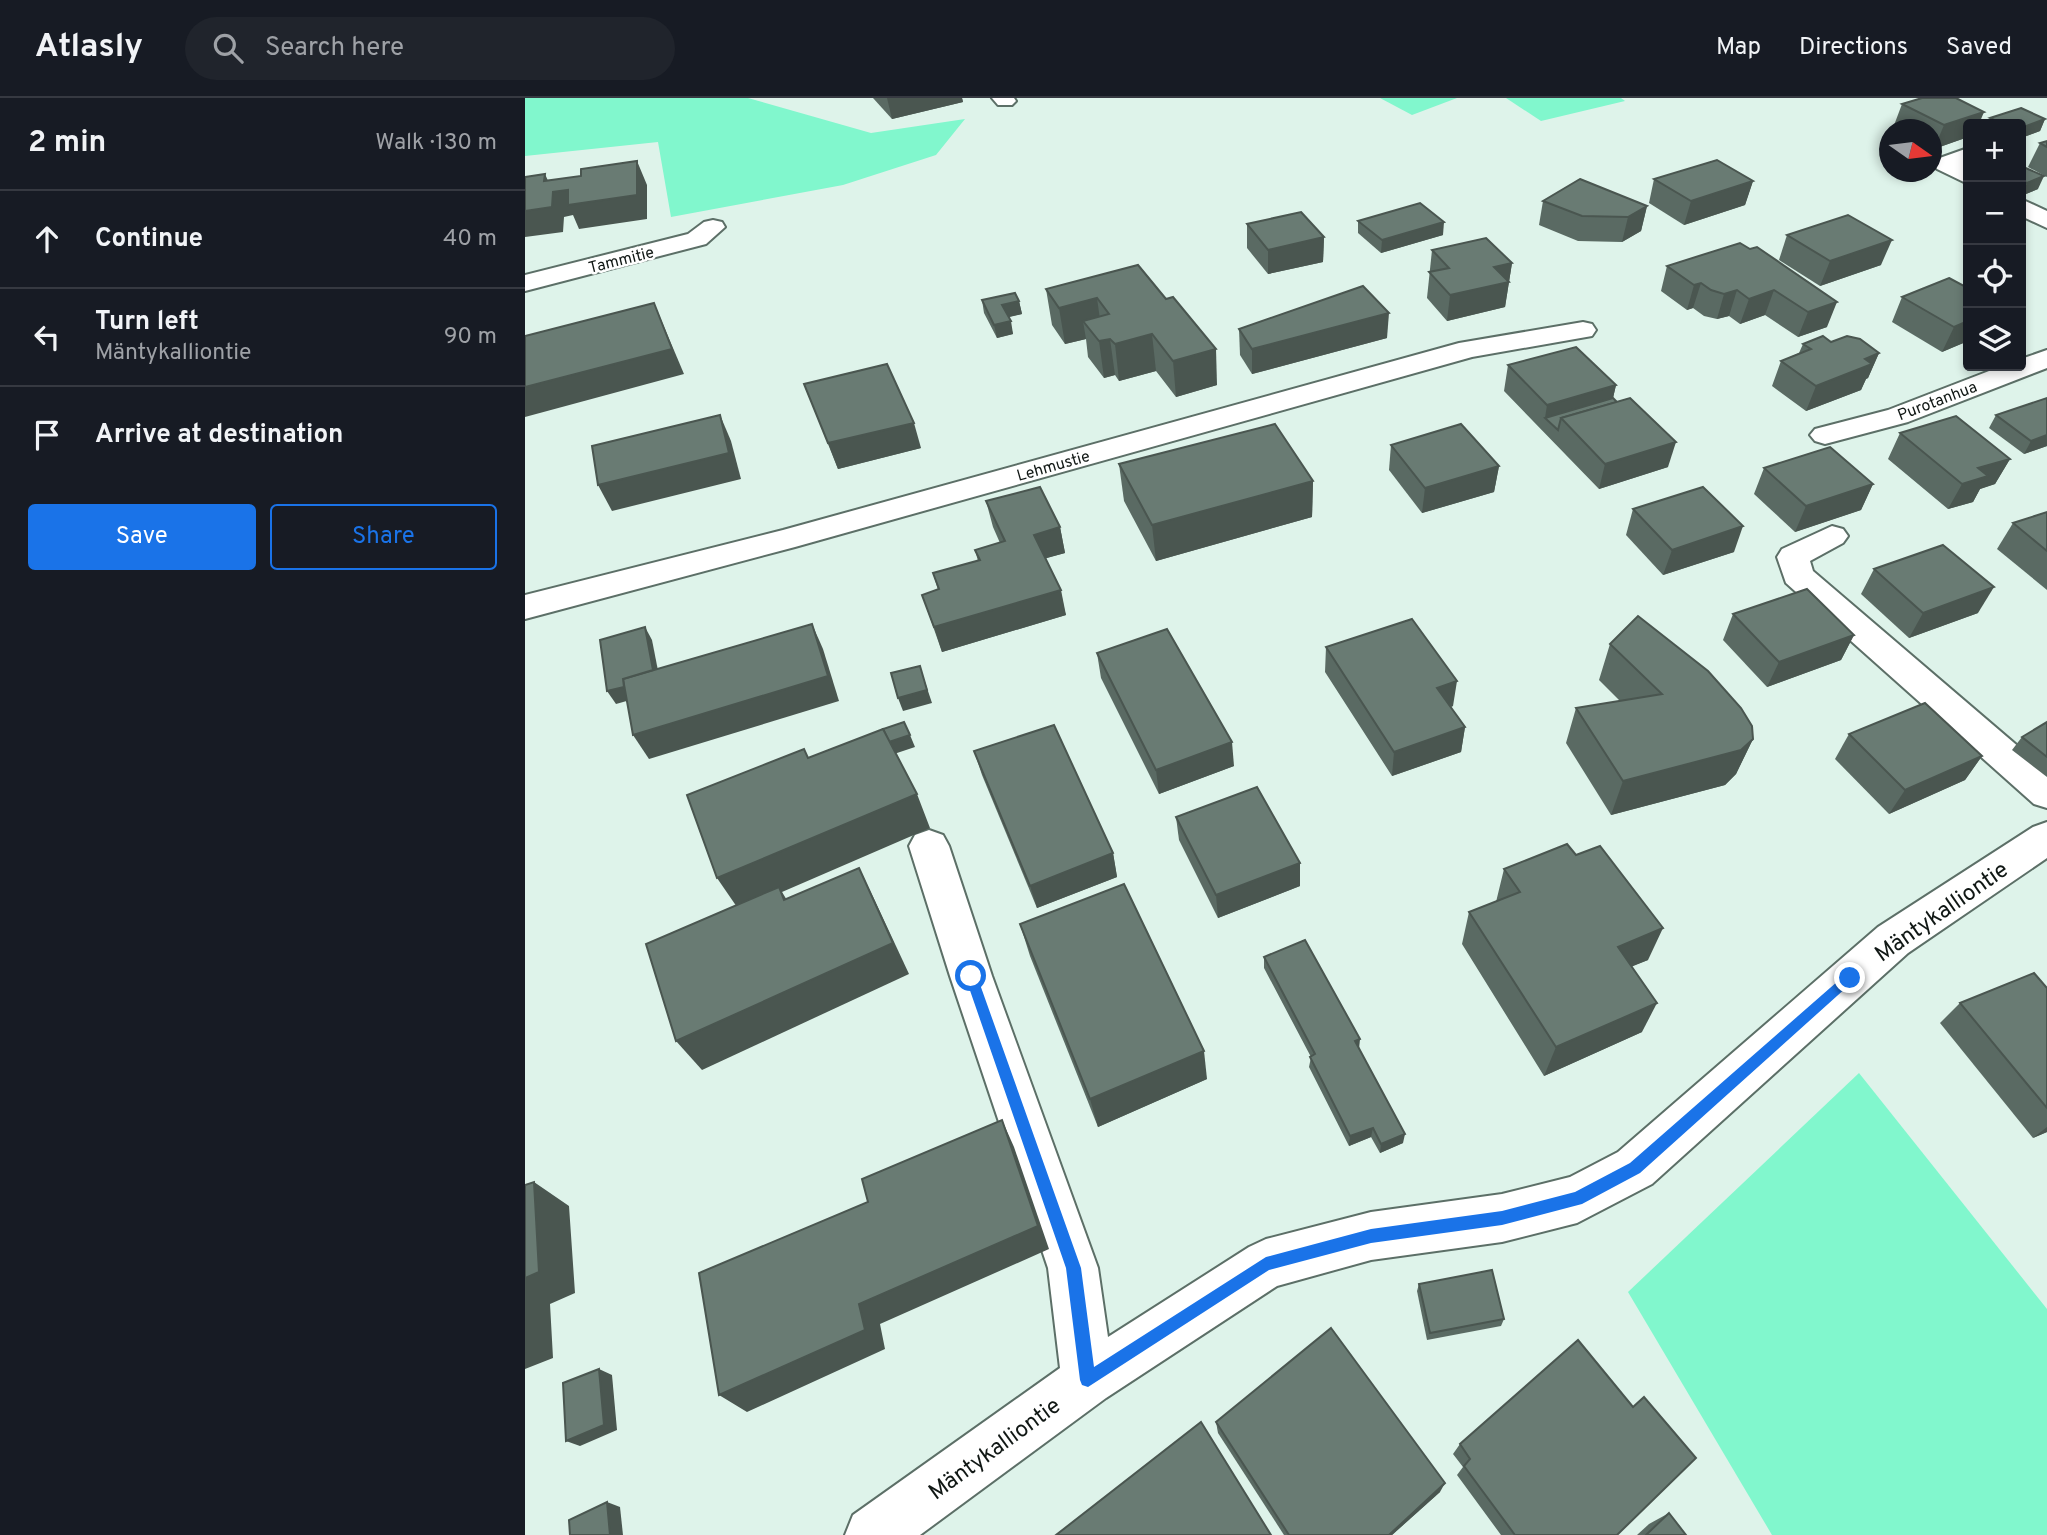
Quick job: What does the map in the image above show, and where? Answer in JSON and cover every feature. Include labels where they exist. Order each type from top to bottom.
[{"type":"street","points":[[1963,157],[1945,164],[1963,174]]},
{"type":"street","points":[[2026,209],[2047,221]]},
{"type":"street","name":"Tammitie","points":[[525,283],[697,239],[713,227]]},
{"type":"street","name":"Lehmustie","points":[[525,607],[784,540],[1469,349],[1583,330]]},
{"type":"street","name":"Purotanhua","points":[[1825,435],[1907,413],[2047,358]]},
{"type":"street","points":[[1832,536],[1793,557],[1798,575],[2047,793]]},
{"type":"street","name":"Mäntykalliontie","points":[[873,1535],[1088,1380],[1266,1264],[1371,1236],[1502,1218],[1577,1199],[1635,1168],[1893,940],[2047,838]]},
{"type":"street","points":[[929,846],[971,976],[1073,1268],[1088,1380]]},
{"type":"green space","points":[[525,98],[748,98],[871,133],[965,119],[936,155],[843,185],[671,217],[658,142],[525,156]]},
{"type":"green space","points":[[1380,98],[1457,98],[1412,115]]},
{"type":"green space","points":[[1506,98],[1621,98],[1625,101],[1541,121]]},
{"type":"green space","points":[[1859,1073],[2047,1309],[2047,1535],[1772,1535],[1628,1292]]},
{"type":"building","points":[[1922,98],[1956,98],[1984,112],[1944,125],[1942,119],[1932,119],[1902,104]]},
{"type":"building","points":[[2021,108],[2045,119],[2026,126],[2026,119],[1990,118]]},
{"type":"building","points":[[1717,160],[1753,181],[1691,201],[1654,179]]},
{"type":"building","points":[[637,161],[637,195],[568,205],[568,190],[553,192],[552,207],[525,211],[525,177],[545,174],[544,181],[581,176],[581,169]]},
{"type":"building","points":[[2026,168],[2044,176],[2027,183]]},
{"type":"building","points":[[1580,179],[1647,206],[1628,217],[1582,216],[1543,201]]},
{"type":"building","points":[[1420,203],[1444,222],[1382,240],[1358,221]]},
{"type":"building","points":[[1301,212],[1324,237],[1268,250],[1247,224]]},
{"type":"building","points":[[1848,215],[1892,240],[1830,261],[1787,235]]},
{"type":"building","points":[[1486,238],[1512,263],[1494,267],[1509,282],[1450,295],[1429,272],[1449,268],[1432,250]]},
{"type":"building","points":[[1740,243],[1750,249],[1757,247],[1837,302],[1808,312],[1774,290],[1749,299],[1737,290],[1724,294],[1701,283],[1694,285],[1667,266]]},
{"type":"building","points":[[1138,265],[1166,299],[1173,297],[1216,349],[1173,361],[1152,334],[1115,344],[1110,339],[1099,341],[1083,321],[1109,314],[1097,298],[1059,308],[1046,289]]},
{"type":"building","points":[[1949,278],[1963,285],[1963,323],[1954,327],[1902,297]]},
{"type":"building","points":[[1363,286],[1389,313],[1252,349],[1239,329]]},
{"type":"building","points":[[1015,293],[1019,301],[1002,305],[1011,321],[994,325],[982,300]]},
{"type":"building","points":[[654,303],[672,349],[525,387],[525,336]]},
{"type":"building","points":[[1823,336],[1831,342],[1847,336],[1860,339],[1879,353],[1865,359],[1872,364],[1816,386],[1781,361],[1811,349],[1803,344]]},
{"type":"building","points":[[1576,347],[1616,385],[1547,405],[1508,365]]},
{"type":"building","points":[[887,364],[914,423],[828,443],[804,384]]},
{"type":"building","points":[[1613,398],[1617,402],[1561,418],[1558,430],[1545,418]]},
{"type":"building","points":[[1630,398],[1676,442],[1605,464],[1561,418]]},
{"type":"building","points":[[2047,398],[2047,435],[2031,441],[1996,415]]},
{"type":"building","points":[[720,415],[729,453],[598,485],[592,446]]},
{"type":"building","points":[[1956,416],[2010,459],[1978,468],[1988,476],[1962,484],[1900,433]]},
{"type":"building","points":[[1275,424],[1313,481],[1152,525],[1119,464]]},
{"type":"building","points":[[1461,424],[1499,466],[1425,488],[1391,445]]},
{"type":"building","points":[[1830,447],[1873,484],[1806,506],[1764,468]]},
{"type":"building","points":[[1040,487],[1060,527],[1034,535],[1061,590],[934,627],[922,595],[939,589],[933,573],[980,560],[975,550],[1005,541],[986,501]]},
{"type":"building","points":[[1703,487],[1743,526],[1672,550],[1633,509]]},
{"type":"building","points":[[2047,512],[2047,551],[2013,523]]},
{"type":"building","points":[[1943,545],[1994,587],[1923,613],[1874,569]]},
{"type":"building","points":[[1807,589],[1854,635],[1779,662],[1733,614]]},
{"type":"building","points":[[1638,616],[1708,671],[1741,708],[1752,726],[1753,739],[1741,750],[1623,781],[1576,708],[1662,694],[1610,644]]},
{"type":"building","points":[[1412,619],[1457,681],[1437,688],[1465,727],[1394,752],[1326,647]]},
{"type":"building","points":[[812,624],[828,676],[633,735],[623,679]]},
{"type":"building","points":[[645,627],[653,670],[623,679],[624,687],[607,691],[600,640]]},
{"type":"building","points":[[1167,629],[1232,742],[1156,770],[1097,653]]},
{"type":"building","points":[[920,666],[927,690],[898,698],[891,673]]},
{"type":"building","points":[[1925,703],[1982,756],[1905,790],[1849,734]]},
{"type":"building","points":[[904,722],[910,735],[889,742],[883,729]]},
{"type":"building","points":[[2047,722],[2047,757],[2022,737]]},
{"type":"building","points":[[1054,725],[1113,853],[1030,886],[974,751]]},
{"type":"building","points":[[883,729],[917,794],[717,878],[687,795],[804,749],[808,758]]},
{"type":"building","points":[[1257,787],[1300,863],[1216,895],[1176,817]]},
{"type":"building","points":[[1567,844],[1576,855],[1600,846],[1663,928],[1618,947],[1657,1003],[1556,1047],[1469,912],[1520,892],[1504,869]]},
{"type":"building","points":[[859,868],[893,943],[676,1041],[646,944],[779,887],[784,900]]},
{"type":"building","points":[[1124,884],[1204,1051],[1090,1099],[1020,924]]},
{"type":"building","points":[[1305,940],[1360,1039],[1355,1041],[1405,1134],[1381,1144],[1373,1128],[1350,1136],[1310,1057],[1315,1054],[1264,957]]},
{"type":"building","points":[[2034,973],[2047,988],[2047,1108],[1960,1003]]},
{"type":"building","points":[[1002,1120],[1038,1226],[859,1304],[865,1330],[719,1395],[699,1273],[868,1202],[862,1179]]},
{"type":"building","points":[[534,1182],[539,1272],[525,1278],[525,1185]]},
{"type":"building","points":[[1492,1270],[1504,1319],[1430,1333],[1419,1284]]},
{"type":"building","points":[[1331,1328],[1445,1483],[1389,1535],[1289,1535],[1216,1422]]},
{"type":"building","points":[[1578,1340],[1633,1407],[1644,1397],[1696,1458],[1617,1535],[1515,1535],[1464,1466],[1470,1459],[1460,1444]]},
{"type":"building","points":[[599,1369],[604,1425],[566,1441],[563,1383]]},
{"type":"building","points":[[1201,1422],[1271,1535],[1056,1535]]},
{"type":"building","points":[[607,1502],[610,1535],[570,1535],[569,1520]]},
{"type":"building","points":[[1669,1513],[1686,1535],[1646,1535]]},
{"type":"route","points":[[971,976],[1073,1268],[1088,1380],[1266,1264],[1371,1236],[1502,1218],[1577,1199],[1635,1168],[1850,978]]}]
